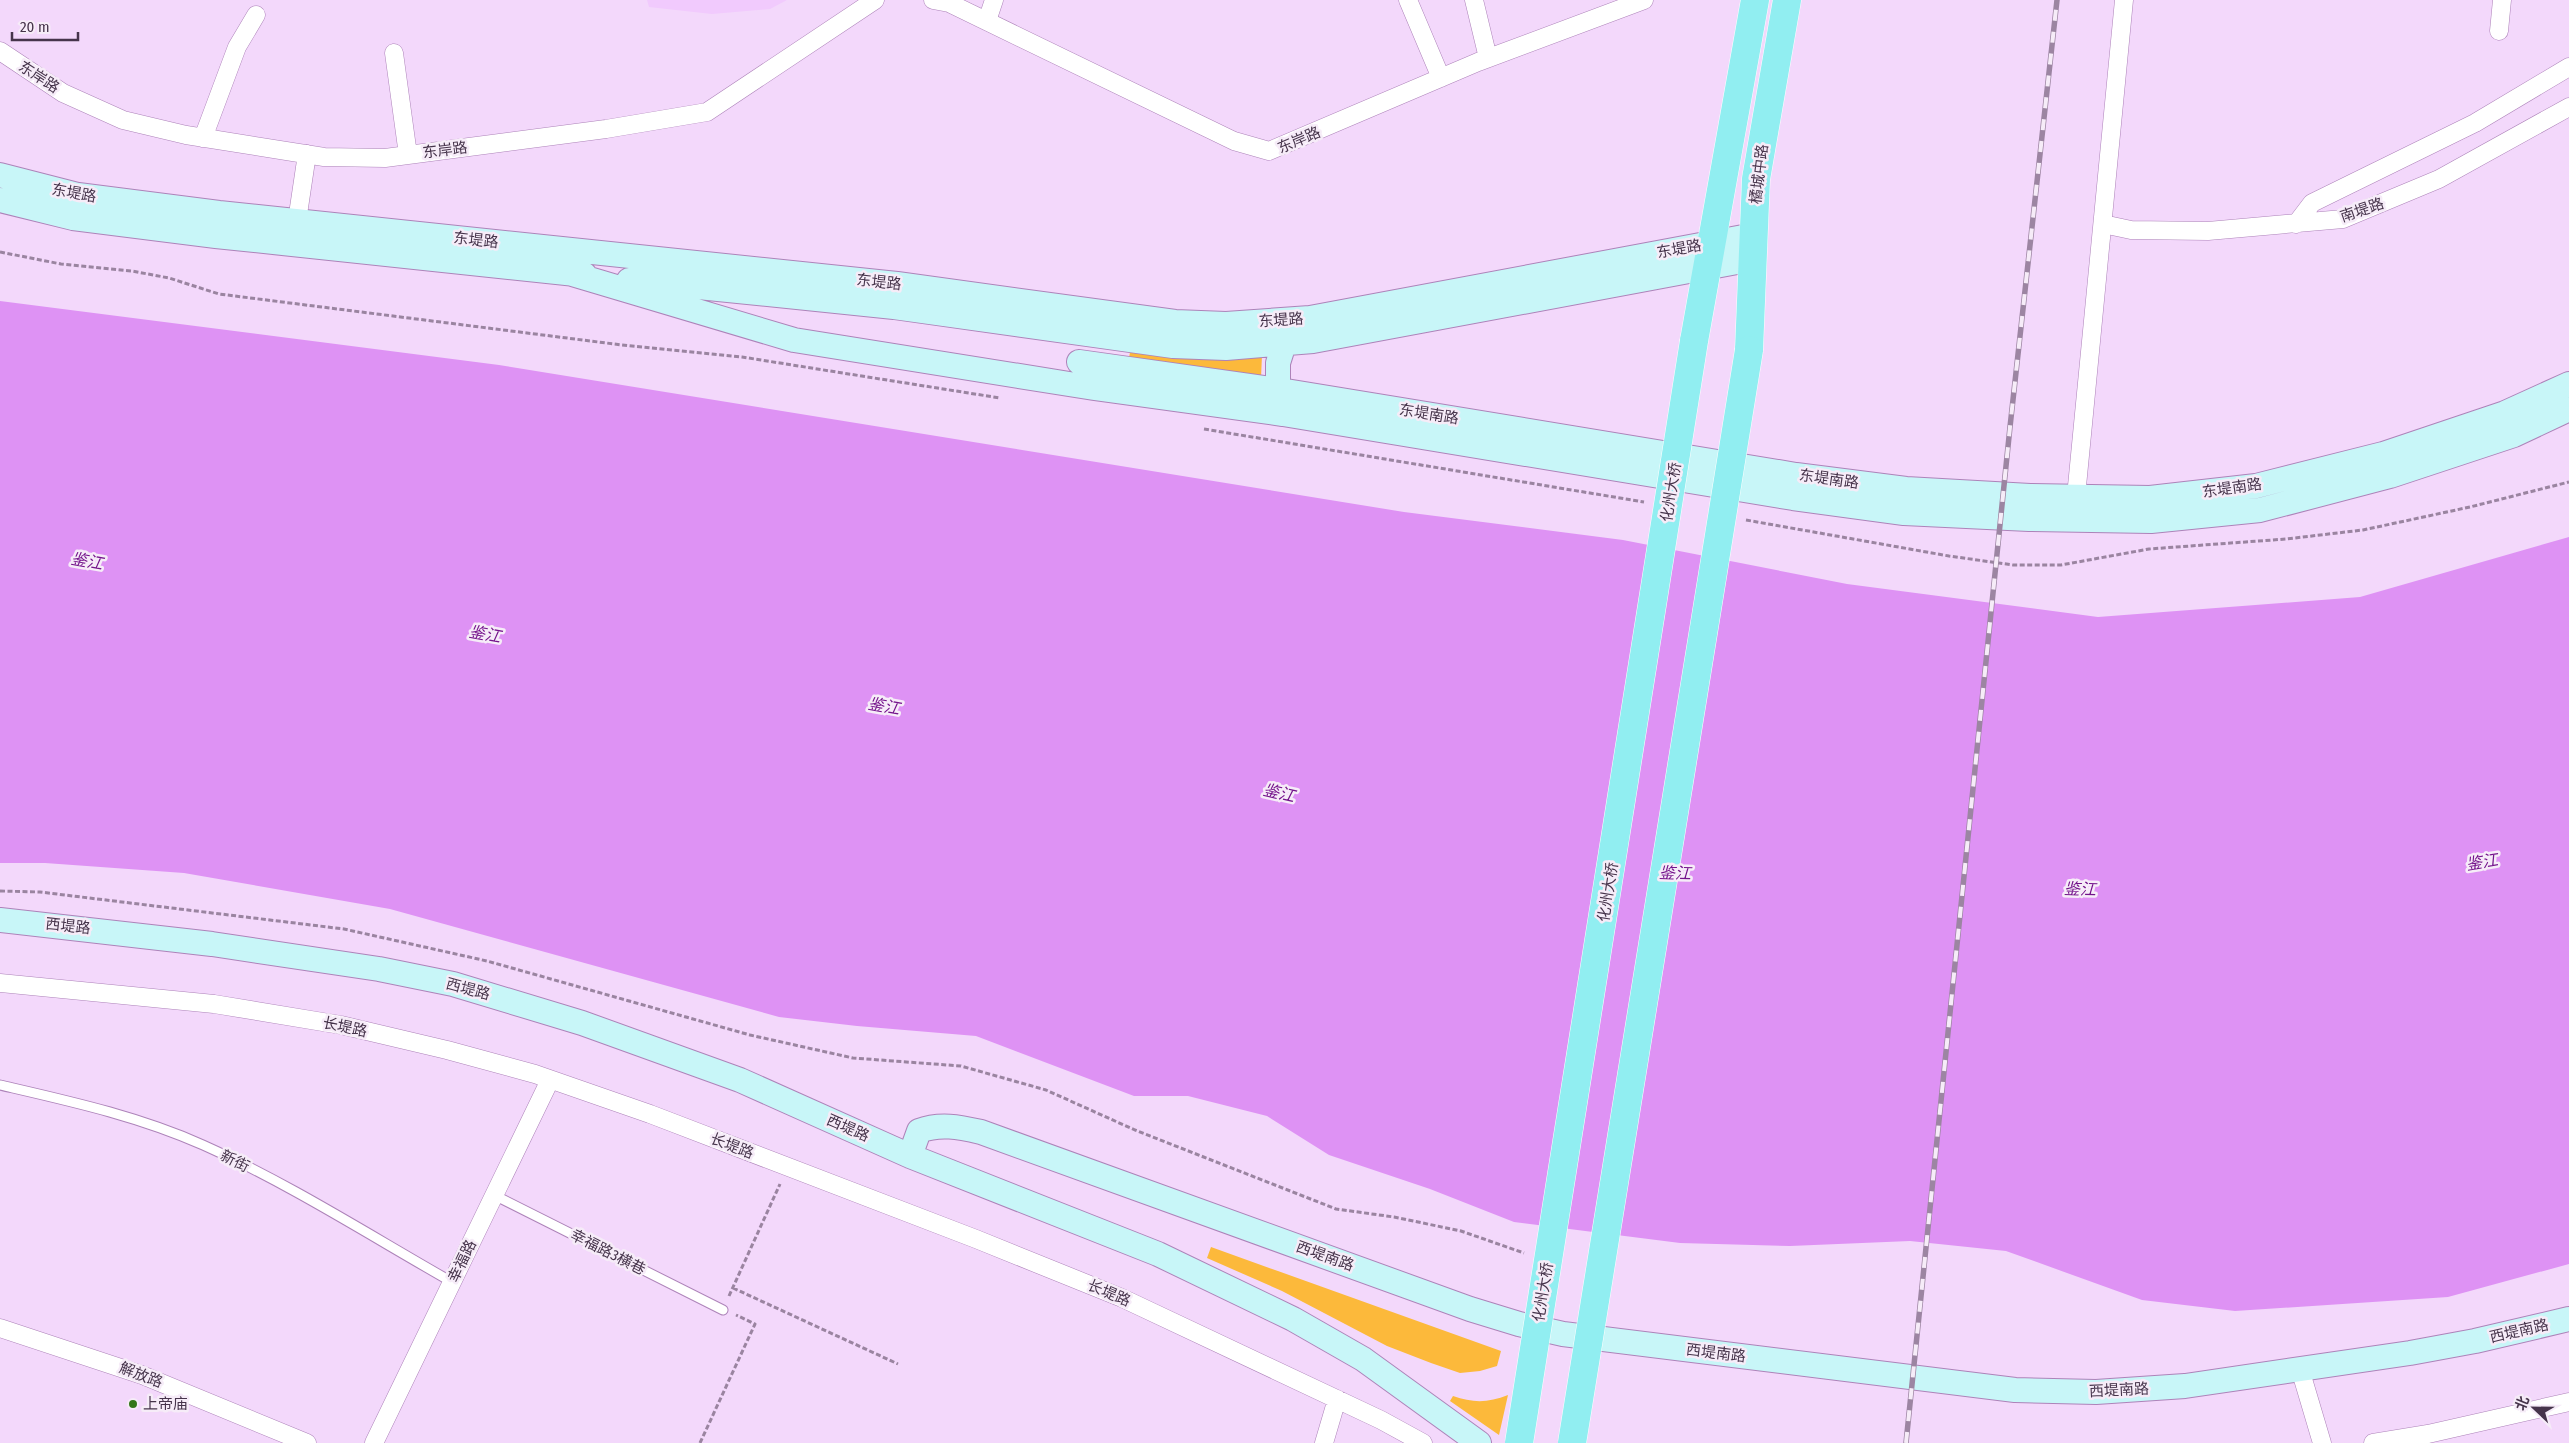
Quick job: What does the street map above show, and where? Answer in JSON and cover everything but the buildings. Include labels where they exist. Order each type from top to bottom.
[{"type":"main road","points":[[1710,255],[1755,0]]},
{"type":"main road","name":"橘城中路","points":[[1572,1443],[1749,350],[1756,179],[1787,0]]},
{"type":"main road","name":"东堤路","points":[[0,175],[78,195],[297,221],[897,284],[1175,322],[1226,324],[1310,318],[1753,247]]},
{"type":"main road","name":"东堤路","points":[[0,200],[83,220],[216,236],[894,307],[1173,346],[1226,348],[1313,341],[1710,255]]},
{"type":"main road","name":"化州大桥","points":[[1519,1443],[1694,341],[1710,255]]},
{"type":"main road","name":"东堤南路","points":[[569,273],[794,340],[1094,388],[1283,414],[1802,499],[1904,513],[2151,521],[2260,510],[2390,476],[2514,435],[2569,409]]},
{"type":"main road","points":[[1053,305],[1060,330],[1094,388]]},
{"type":"main road","points":[[1278,390],[1278,363],[1284,344]]},
{"type":"main road","name":"东堤南路","points":[[1079,362],[1278,390],[1906,490],[2150,498],[2256,486],[2383,454],[2506,413],[2569,384]]},
{"type":"main road","name":"西堤路","points":[[0,920],[292,954],[452,984],[549,1012],[740,1080],[910,1156],[1158,1254],[1293,1319],[1363,1360],[1479,1443]]},
{"type":"main road","name":"西堤南路","points":[[910,1156],[919,1131],[931,1126],[955,1126],[981,1132],[1470,1309],[1519,1324],[1563,1334],[2054,1393],[2139,1390],[2300,1369],[2447,1346],[2569,1319]]},
{"type":"street","name":"东岸路","points":[[0,51],[35,77],[96,109],[151,127],[203,138],[307,154],[354,159],[408,155],[606,129],[706,112],[875,0]]},
{"type":"street","name":"东岸路","points":[[934,0],[950,3],[1234,141],[1266,151],[1275,150],[1488,58],[1644,0]]},
{"type":"street","points":[[986,20],[994,0]]},
{"type":"street","points":[[1408,0],[1441,78]]},
{"type":"street","points":[[1474,0],[1488,58]]},
{"type":"street","points":[[2074,520],[2124,0]]},
{"type":"street","points":[[2499,30],[2502,0]]},
{"type":"street","points":[[203,138],[233,56],[256,15]]},
{"type":"street","points":[[394,53],[408,155]]},
{"type":"street","points":[[2296,224],[2312,203],[2475,123],[2569,67]]},
{"type":"street","name":"南堤路","points":[[2103,224],[2131,230],[2161,232],[2232,230],[2344,219],[2439,179],[2569,107]]},
{"type":"street","points":[[297,221],[307,154]]},
{"type":"street","name":"长堤路","points":[[0,983],[214,1004],[341,1025],[447,1050],[550,1080],[650,1114],[976,1239],[1122,1298],[1423,1443]]},
{"type":"street","name":"幸福路","points":[[374,1443],[550,1080]]},
{"type":"street","name":"解放路","points":[[0,1328],[142,1375],[307,1443]]},
{"type":"street","points":[[2300,1369],[2322,1443]]},
{"type":"street","points":[[1324,1443],[1337,1400]]},
{"type":"street","points":[[2374,1443],[2428,1434],[2569,1402]]},
{"type":"lane","name":"新街","points":[[0,1085],[114,1112],[202,1145],[246,1166],[452,1282]]},
{"type":"lane","name":"幸福路3横巷","points":[[494,1195],[723,1310]]},
{"type":"path","points":[[0,891],[40,892],[344,929],[487,961],[750,1035],[853,1058],[961,1066],[1046,1090],[1135,1130],[1336,1209],[1394,1217],[1461,1231],[1530,1256]]},
{"type":"path","points":[[723,1310],[787,1167]]},
{"type":"path","points":[[733,1288],[898,1364]]},
{"type":"path","points":[[700,1443],[754,1324]]},
{"type":"shaded area","points":[[647,0],[787,0],[770,9],[712,14],[649,7]]},
{"type":"shaded area","points":[[1130,352],[1193,358],[1262,355],[1261,378],[1129,358]]},
{"type":"shaded area","points":[[1211,1247],[1501,1351],[1497,1366],[1480,1371],[1460,1373],[1387,1346],[1282,1291],[1207,1258]]},
{"type":"shaded area","points":[[1508,1395],[1499,1435],[1450,1401],[1453,1396],[1480,1401],[1494,1400]]},
{"type":"water","name":"鉴江","points":[[0,301],[499,365],[1404,512],[1623,540],[1847,584],[2098,617],[2360,597],[2569,537],[2569,1264],[2448,1297],[2235,1311],[2142,1300],[2006,1251],[1910,1241],[1790,1246],[1680,1243],[1514,1222],[1430,1189],[1329,1155],[1267,1116],[1188,1096],[1134,1096],[976,1036],[779,1017],[390,909],[184,873],[45,863],[0,863]]},
{"type":"railway","points":[[1906,1443],[2010,427],[2057,0]]},
{"type":"place","name":"上帝庙","points":[[133,1404]]}]
